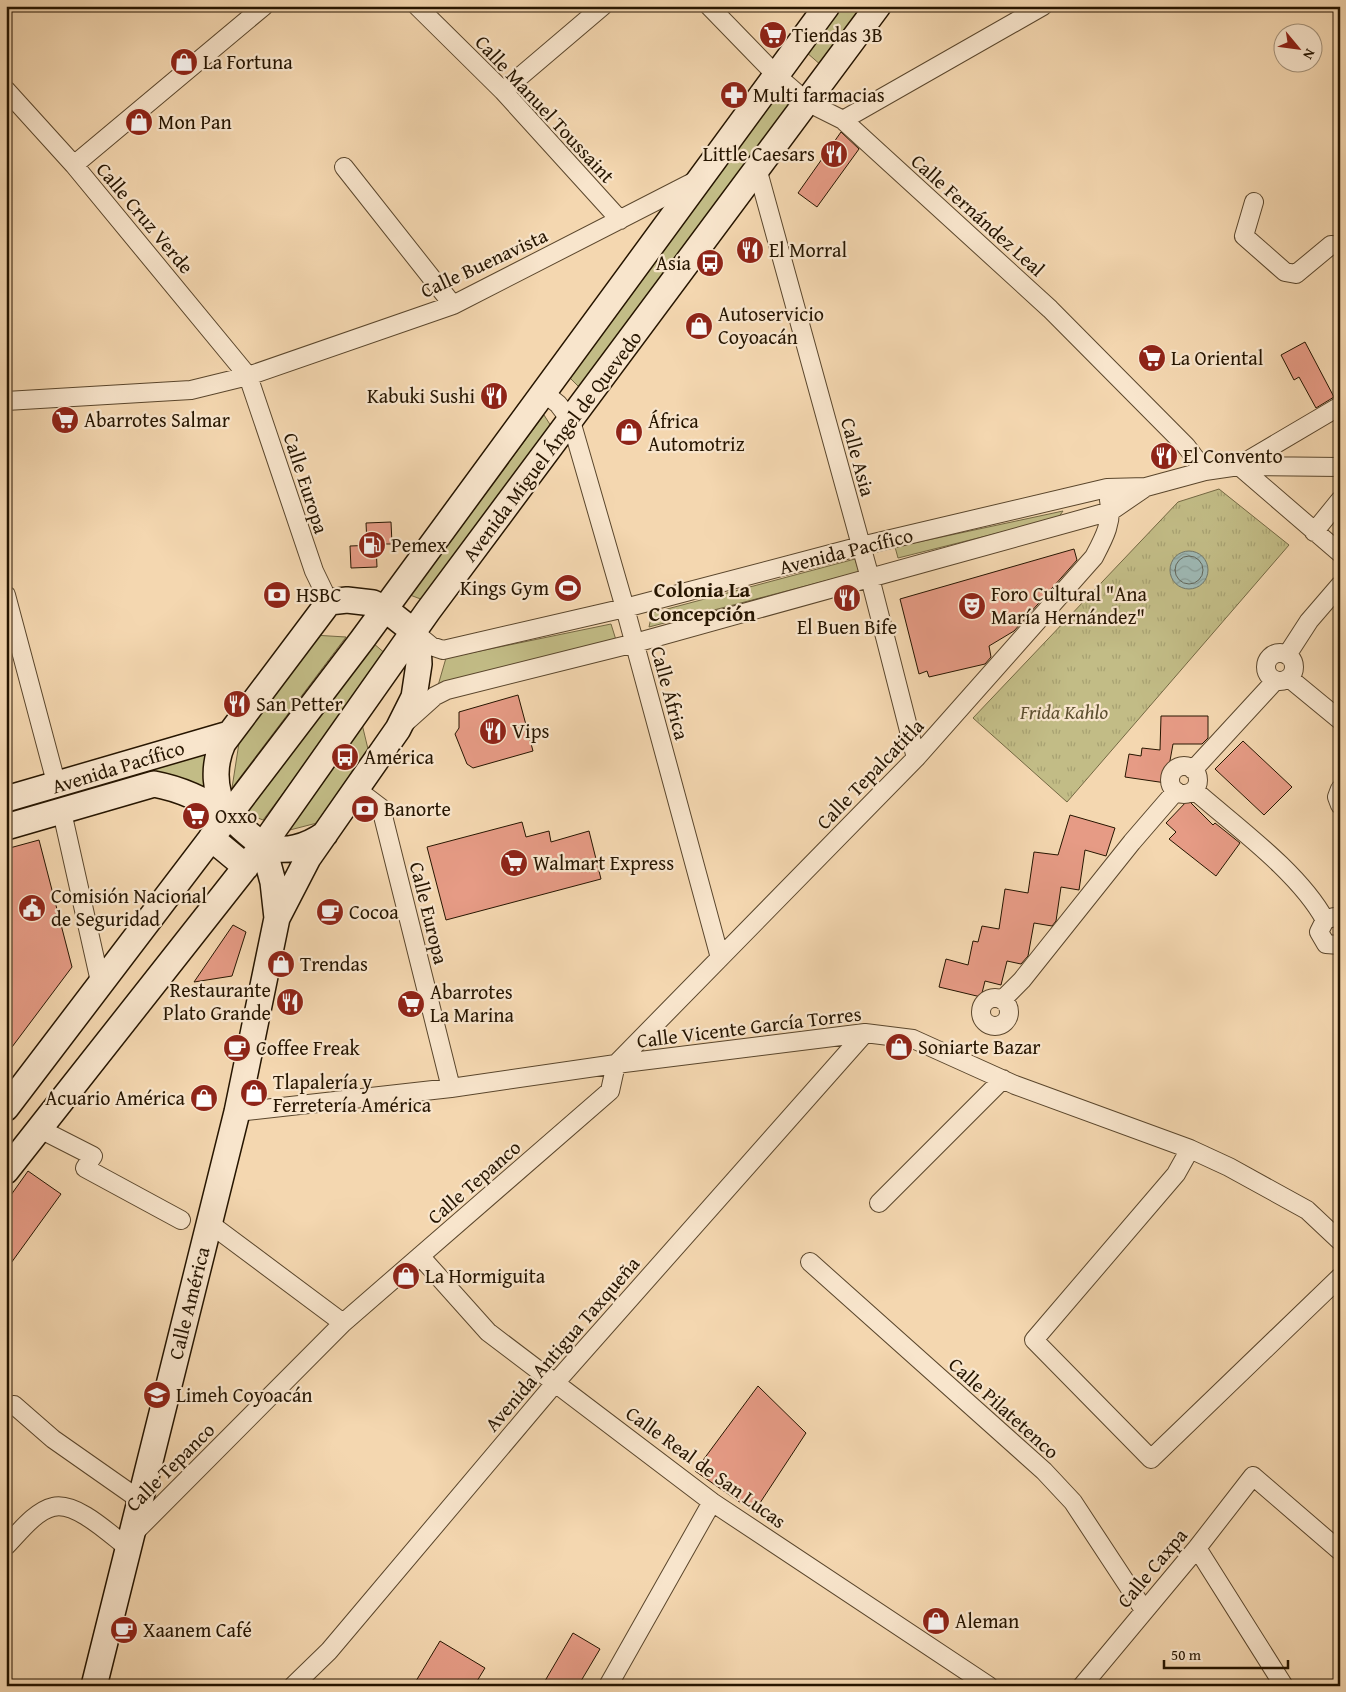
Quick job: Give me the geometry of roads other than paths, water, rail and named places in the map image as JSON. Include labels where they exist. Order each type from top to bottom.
[{"type":"main road","name":"Avenida Miguel Ángel de Quevedo","points":[[6,1108],[385,609],[827,6]]},
{"type":"main road","name":"Avenida Miguel Ángel de Quevedo","points":[[6,1171],[38,1128],[246,867],[413,631],[878,6]]},
{"type":"main road","points":[[227,816],[221,802],[216,772],[220,750],[229,734],[329,602],[361,601],[385,609]]},
{"type":"main road","name":"Avenida Pacífico","points":[[385,609],[413,631]]},
{"type":"main road","name":"Calle América","points":[[94,1686],[237,1112],[277,918],[308,858],[398,729],[411,704],[417,682],[418,645],[413,631]]},
{"type":"main road","name":"Avenida Pacífico","points":[[6,799],[57,786],[229,734]]},
{"type":"main road","name":"Avenida Pacífico","points":[[6,826],[62,812],[154,784],[175,788],[197,798],[227,816],[263,844]]},
{"type":"main road","name":"Calle América","points":[[277,918],[273,882],[263,844],[282,849],[294,848],[313,842],[325,834]]},
{"type":"main road","points":[[211,838],[246,867]]},
{"type":"street","points":[[74,165],[264,6]]},
{"type":"street","name":"Calle Manuel Toussaint","points":[[418,6],[503,91],[620,220]]},
{"type":"street","points":[[503,91],[603,6]]},
{"type":"street","name":"Calle Fernández Leal","points":[[709,6],[777,76],[807,102],[843,120],[1050,309],[1186,446],[1205,471]]},
{"type":"street","points":[[843,120],[1042,6]]},
{"type":"street","name":"Calle Cruz Verde","points":[[6,90],[74,165],[248,376]]},
{"type":"street","points":[[344,167],[454,305]]},
{"type":"street","name":"Calle Asia","points":[[757,168],[870,578],[916,758]]},
{"type":"street","name":"Calle Buenavista","points":[[6,401],[191,390],[248,376],[454,305],[700,178]]},
{"type":"street","points":[[1254,202],[1244,236],[1285,272],[1296,274],[1331,245],[1340,246]]},
{"type":"street","name":"Calle Europa","points":[[248,376],[314,571],[329,602]]},
{"type":"street","name":"Calle África","points":[[543,392],[558,404],[571,421],[635,643],[720,958]]},
{"type":"street","points":[[1340,406],[1239,466],[1340,553]]},
{"type":"street","name":"Avenida Pacífico","points":[[413,631],[431,646],[443,650],[625,608],[861,546],[1107,488],[1146,487],[1205,471],[1239,466],[1340,467]]},
{"type":"street","name":"Avenida Pacífico","points":[[398,729],[435,696],[447,690],[635,643],[1111,511],[1146,487]]},
{"type":"street","name":"Calle Tepalcatitla","points":[[616,1064],[916,758],[1094,557],[1107,532],[1111,511],[1107,488]]},
{"type":"street","points":[[1314,532],[1340,500]]},
{"type":"street","points":[[1287,655],[1309,621],[1340,585]]},
{"type":"street","points":[[6,595],[57,786]]},
{"type":"street","points":[[1287,655],[1274,654],[1267,661],[1265,670],[1340,720]]},
{"type":"street","points":[[1194,770],[1294,666],[1287,655]]},
{"type":"street","points":[[1002,1000],[1022,980],[1132,842],[1185,790],[1198,777],[1194,770],[1181,766],[1174,771],[1171,780],[1185,790],[1300,883],[1332,919],[1319,932],[1322,941],[1330,946],[1340,944]]},
{"type":"street","points":[[1340,788],[1338,797],[1340,805]]},
{"type":"street","name":"Calle Europa","points":[[356,790],[381,808],[451,1088]]},
{"type":"street","points":[[62,812],[100,986]]},
{"type":"street","name":"Calle Vicente García Torres","points":[[237,1112],[451,1088],[616,1064],[865,1033],[913,1039],[1003,1079],[1190,1149],[1229,1167],[1307,1210],[1340,1242]]},
{"type":"street","name":"Avenida Antigua Taxqueña","points":[[293,1686],[329,1651],[556,1382],[865,1033]]},
{"type":"street","name":"Calle Tepanco","points":[[130,1542],[343,1323],[610,1091],[616,1064]]},
{"type":"street","points":[[879,1203],[1003,1079]]},
{"type":"street","points":[[38,1128],[92,1156],[85,1168],[181,1220]]},
{"type":"street","points":[[1190,1149],[1176,1174],[1034,1340],[1151,1459],[1340,1277]]},
{"type":"street","points":[[209,1223],[343,1323]]},
{"type":"street","name":"Calle Real de San Lucas","points":[[420,1256],[488,1332],[712,1502],[989,1686]]},
{"type":"street","name":"Calle Pilatetenco","points":[[810,1262],[1044,1472],[1073,1502],[1144,1610]]},
{"type":"street","points":[[14,1405],[53,1439],[140,1500]]},
{"type":"street","name":"Calle Caxpa","points":[[1082,1686],[1197,1548],[1252,1476],[1340,1551]]},
{"type":"street","points":[[608,1686],[712,1502]]},
{"type":"street","points":[[6,1546],[38,1516],[52,1507],[65,1506],[88,1517],[130,1542]]},
{"type":"street","points":[[1197,1548],[1284,1686]]},
{"type":"water","points":[[1189,551],[1202,557],[1208,570],[1202,583],[1189,589],[1176,583],[1170,570],[1176,557]]},
{"type":"place","name":"Tiendas 3B","points":[[773,35]]},
{"type":"place","name":"La Fortuna","points":[[184,62]]},
{"type":"place","name":"Multi farmacias","points":[[734,95]]},
{"type":"place","name":"Mon Pan","points":[[139,122]]},
{"type":"place","name":"Little Caesars","points":[[834,154]]},
{"type":"place","name":"El Morral","points":[[750,250]]},
{"type":"place","name":"Asia","points":[[710,263]]},
{"type":"place","name":"Autoservicio Coyoacán","points":[[699,326]]},
{"type":"place","name":"La Oriental","points":[[1152,358]]},
{"type":"place","name":"Kabuki Sushi","points":[[494,396]]},
{"type":"place","name":"Abarrotes Salmar","points":[[65,420]]},
{"type":"place","name":"África Automotriz","points":[[629,432]]},
{"type":"place","name":"El Convento","points":[[1164,456]]},
{"type":"place","name":"Pemex","points":[[372,545]]},
{"type":"place","name":"Kings Gym","points":[[568,588]]},
{"type":"place","name":"HSBC","points":[[277,595]]},
{"type":"place","name":"El Buen Bife","points":[[847,598]]},
{"type":"place","name":"Foro Cultural \"Ana María Hernández\"","points":[[972,606]]},
{"type":"place","name":"San Petter","points":[[237,704]]},
{"type":"place","name":"Vips","points":[[493,731]]},
{"type":"place","name":"América","points":[[345,757]]},
{"type":"place","name":"Banorte","points":[[365,809]]},
{"type":"place","name":"Oxxo","points":[[196,816]]},
{"type":"place","name":"Walmart Express","points":[[514,863]]},
{"type":"place","name":"Comisión Nacional de Seguridad","points":[[32,908]]},
{"type":"place","name":"Cocoa","points":[[330,912]]},
{"type":"place","name":"Trendas","points":[[281,964]]},
{"type":"place","name":"Restaurante Plato Grande","points":[[290,1002]]},
{"type":"place","name":"Abarrotes La Marina","points":[[411,1004]]},
{"type":"place","name":"Soniarte Bazar","points":[[899,1047]]},
{"type":"place","name":"Coffee Freak","points":[[237,1048]]},
{"type":"place","name":"Tlapalería y Ferretería América","points":[[254,1093]]},
{"type":"place","name":"Acuario América","points":[[204,1098]]},
{"type":"place","name":"La Hormiguita","points":[[406,1276]]},
{"type":"place","name":"Limeh Coyoacán","points":[[157,1395]]},
{"type":"place","name":"Aleman","points":[[936,1621]]},
{"type":"place","name":"Xaanem Café","points":[[124,1630]]},
{"type":"district","name":"Colonia La Concepción","points":[[702,602]]},
{"type":"park label","name":"Frida Kahlo","points":[[1064,712]]}]
